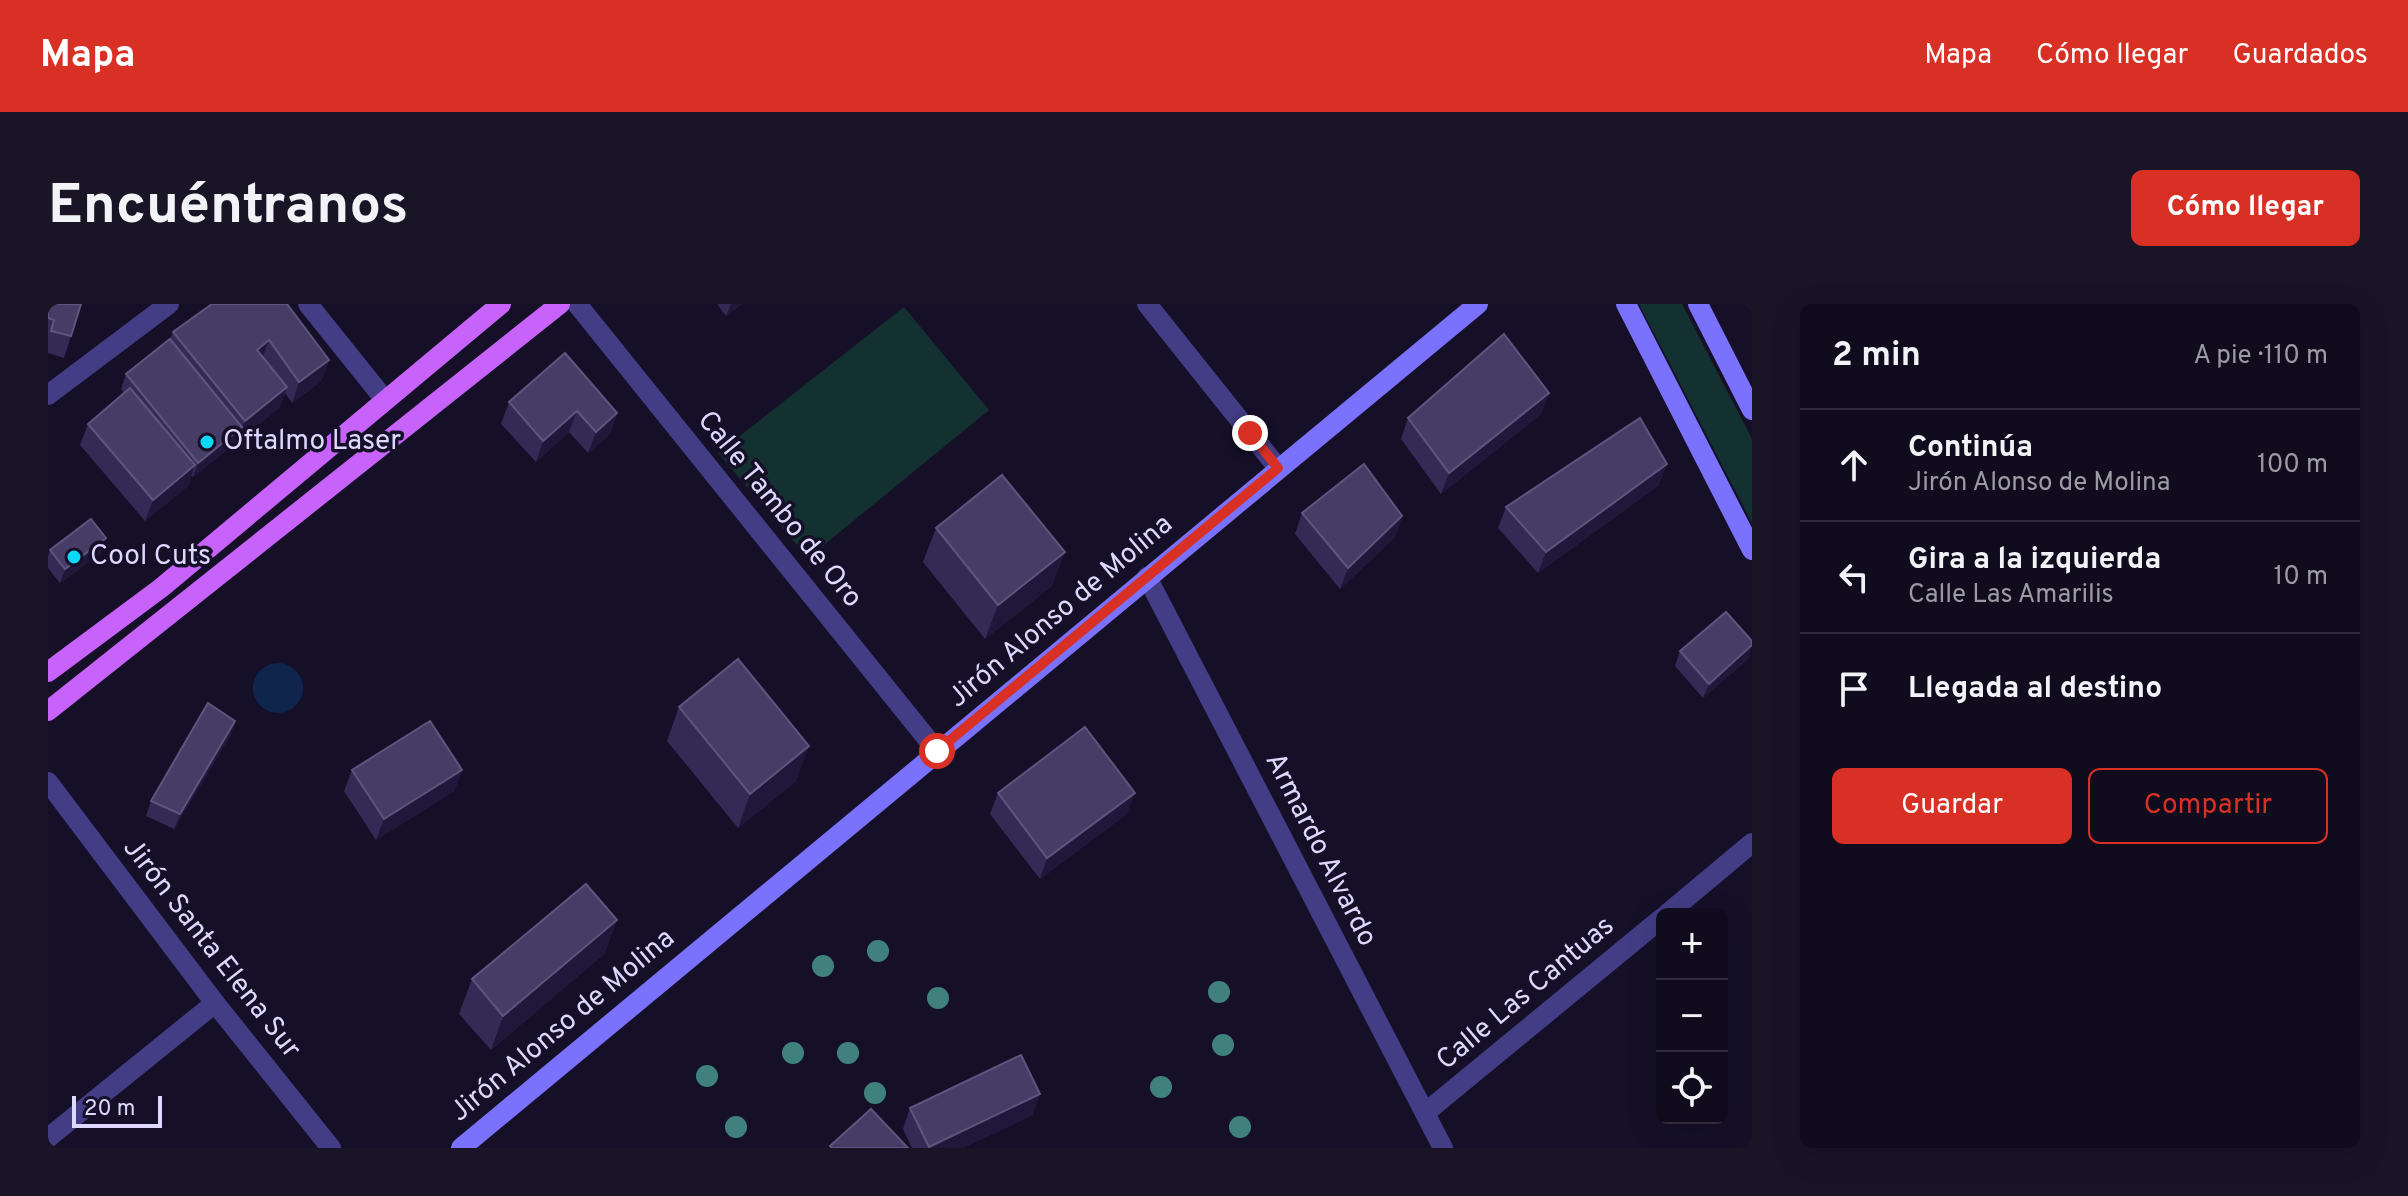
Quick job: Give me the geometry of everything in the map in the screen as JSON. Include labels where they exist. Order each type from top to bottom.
[{"type":"main road","points":[[48,672],[161,588],[501,304]]},
{"type":"main road","points":[[48,711],[560,304]]},
{"type":"main road","name":"Jirón Alonso de Molina","points":[[461,1148],[1478,304]]},
{"type":"main road","points":[[1626,304],[1752,550]]},
{"type":"main road","points":[[1698,304],[1752,410]]},
{"type":"street","points":[[48,395],[169,304]]},
{"type":"street","points":[[308,304],[385,400]]},
{"type":"street","name":"Calle Tambo de Oro","points":[[577,304],[937,751]]},
{"type":"street","points":[[1147,304],[1278,468]]},
{"type":"street","name":"Armardo Alvardo","points":[[1147,577],[1443,1148]]},
{"type":"street","name":"Jirón Santa Elena Sur","points":[[48,782],[215,1003],[331,1148]]},
{"type":"street","name":"Calle Las Cantuas","points":[[1674,908],[1752,843]]},
{"type":"street","name":"Calle Las Cantuas","points":[[1425,1113],[1656,923]]},
{"type":"street","points":[[48,1138],[215,1003]]},
{"type":"green space","points":[[1639,304],[1682,304],[1752,439],[1752,523]]},
{"type":"green space","points":[[904,307],[989,410],[808,558],[718,453]]},
{"type":"water","points":[[278,663],[295,671],[303,688],[295,705],[278,713],[261,705],[253,688],[261,671]]},
{"type":"building","points":[[48,304],[81,304],[71,336],[51,331],[54,320],[48,318]]},
{"type":"building","points":[[212,304],[287,304],[329,360],[299,382],[269,340],[257,350],[287,387],[245,421],[173,332]]},
{"type":"building","points":[[1504,334],[1549,393],[1449,473],[1408,418]]},
{"type":"building","points":[[170,339],[242,427],[198,463],[126,374]]},
{"type":"building","points":[[565,353],[617,413],[596,432],[577,411],[543,441],[509,402]]},
{"type":"building","points":[[130,388],[195,465],[153,500],[88,424]]},
{"type":"building","points":[[1640,418],[1667,464],[1546,552],[1506,507]]},
{"type":"building","points":[[1364,464],[1402,516],[1348,568],[1302,513]]},
{"type":"building","points":[[1002,475],[1065,552],[998,605],[936,528]]},
{"type":"building","points":[[91,519],[106,538],[65,569],[50,550]]},
{"type":"building","points":[[1726,612],[1752,641],[1752,645],[1709,684],[1680,651]]},
{"type":"building","points":[[738,659],[809,746],[750,794],[679,707]]},
{"type":"building","points":[[208,703],[235,721],[180,814],[151,801]]},
{"type":"building","points":[[430,721],[462,770],[384,819],[352,770]]},
{"type":"building","points":[[1085,727],[1135,793],[1047,858],[998,793]]},
{"type":"building","points":[[586,884],[617,920],[503,1016],[472,979]]},
{"type":"building","points":[[1021,1055],[1040,1094],[929,1147],[910,1108]]},
{"type":"building","points":[[871,1109],[908,1148],[830,1146]]},
{"type":"place","name":"Oftalmo Laser","points":[[207,442]]},
{"type":"place","name":"Cool Cuts","points":[[74,557]]},
{"type":"route","points":[[937,751],[1278,468],[1250,433]]}]
